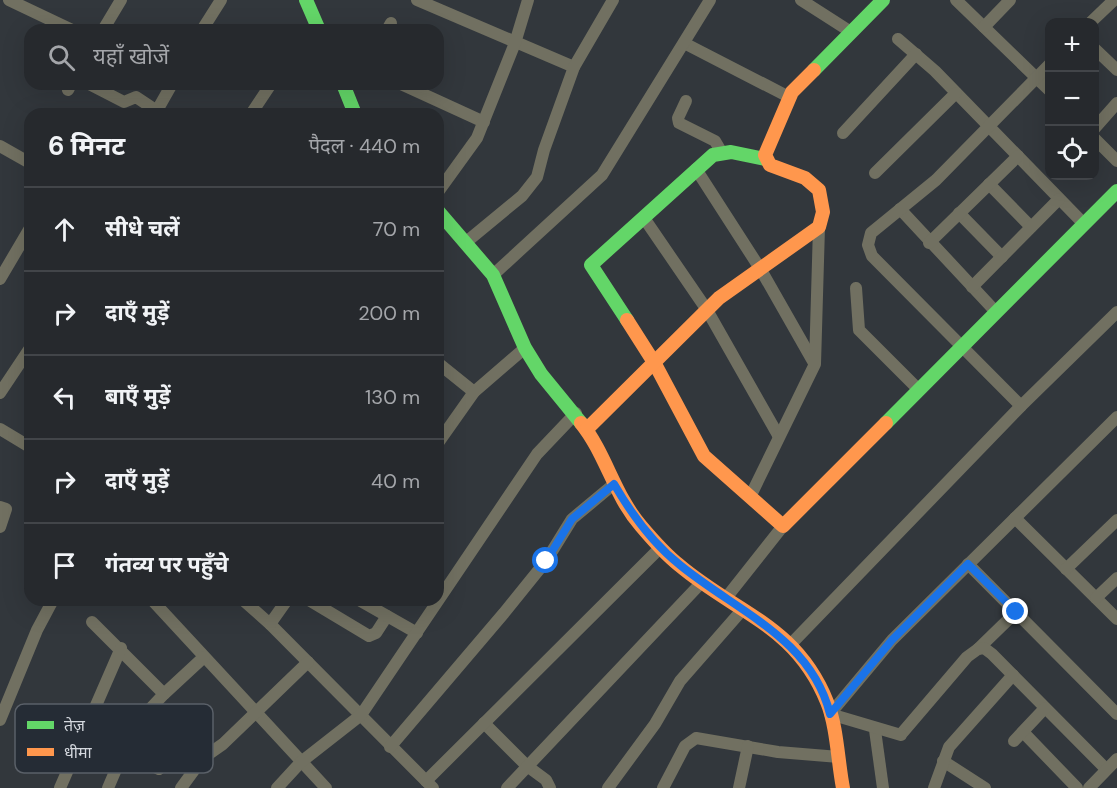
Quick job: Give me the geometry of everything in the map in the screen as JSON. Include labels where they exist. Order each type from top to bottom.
[{"type":"street","points":[[9,0],[59,24]]},
{"type":"street","points":[[107,24],[121,0]]},
{"type":"street","points":[[206,24],[221,0]]},
{"type":"street","points":[[306,0],[312,24]]},
{"type":"street","points":[[417,0],[574,67]]},
{"type":"street","points":[[444,184],[477,138],[515,43],[528,0]]},
{"type":"street","points":[[493,275],[602,175],[710,0]]},
{"type":"street","points":[[801,0],[851,32]]},
{"type":"street","points":[[765,159],[789,97],[883,0]]},
{"type":"street","points":[[956,0],[1045,86]]},
{"type":"street","points":[[984,27],[1010,0]]},
{"type":"street","points":[[1095,18],[1114,0]]},
{"type":"street","points":[[465,243],[522,196],[537,177],[544,150],[574,67],[608,1]]},
{"type":"street","points":[[898,39],[956,93],[1084,224]]},
{"type":"street","points":[[684,43],[789,97]]},
{"type":"street","points":[[1099,52],[1117,70]]},
{"type":"street","points":[[843,133],[915,54]]},
{"type":"street","points":[[1021,406],[872,256],[868,245],[871,233],[936,180],[1045,69]]},
{"type":"street","points":[[101,90],[126,103],[136,97],[150,108]]},
{"type":"street","points":[[159,108],[169,90]]},
{"type":"street","points":[[255,108],[268,90]]},
{"type":"street","points":[[345,90],[353,108]]},
{"type":"street","points":[[425,90],[484,122]]},
{"type":"street","points":[[875,173],[956,93]]},
{"type":"street","points":[[686,101],[678,118],[679,123],[715,141],[722,153]]},
{"type":"street","points":[[1098,126],[1117,103]]},
{"type":"street","points":[[1099,142],[1117,160]]},
{"type":"street","points":[[0,146],[24,160]]},
{"type":"street","points":[[750,497],[778,435],[815,364],[822,193],[817,184],[807,178],[770,165],[765,159],[722,153],[713,155],[696,169],[591,265],[655,364],[704,456],[750,497],[783,526]]},
{"type":"street","points":[[929,243],[1018,156]]},
{"type":"street","points":[[696,169],[761,270],[815,364]]},
{"type":"street","points":[[989,184],[1031,227]]},
{"type":"street","points":[[726,598],[783,526],[1117,191]]},
{"type":"street","points":[[972,287],[1059,199]]},
{"type":"street","points":[[900,209],[929,243],[996,312]]},
{"type":"street","points":[[959,213],[1002,257]]},
{"type":"street","points":[[444,218],[493,275],[525,348],[541,374],[576,414],[594,439],[628,509],[660,548],[702,582],[790,644],[806,662],[830,714],[843,788]]},
{"type":"street","points":[[644,218],[707,310],[778,435]]},
{"type":"street","points":[[586,429],[655,364],[719,298],[819,227]]},
{"type":"street","points":[[0,279],[24,249]]},
{"type":"street","points":[[856,288],[859,330],[919,390]]},
{"type":"street","points":[[790,644],[1021,406],[1117,312]]},
{"type":"street","points":[[444,434],[474,392],[525,348]]},
{"type":"street","points":[[0,393],[24,357]]},
{"type":"street","points":[[444,368],[474,392]]},
{"type":"street","points":[[444,593],[537,454],[576,414]]},
{"type":"street","points":[[830,714],[892,640],[1117,417]]},
{"type":"street","points":[[0,430],[24,444]]},
{"type":"street","points":[[390,747],[546,561],[572,519],[614,484]]},
{"type":"street","points":[[0,507],[6,509],[0,527]]},
{"type":"street","points":[[1015,518],[1117,619]]},
{"type":"street","points":[[1066,569],[1117,520]]},
{"type":"street","points":[[250,606],[430,784],[484,723],[660,548]]},
{"type":"street","points":[[968,564],[1117,714]]},
{"type":"street","points":[[1096,598],[1117,578]]},
{"type":"street","points":[[507,788],[702,582]]},
{"type":"street","points":[[0,720],[37,630],[50,606]]},
{"type":"street","points":[[157,606],[254,713],[326,788]]},
{"type":"street","points":[[270,624],[282,606]]},
{"type":"street","points":[[319,606],[369,636],[376,633],[387,616]]},
{"type":"street","points":[[370,606],[417,633]]},
{"type":"street","points":[[277,788],[301,762],[362,715],[435,606]]},
{"type":"street","points":[[609,787],[655,724],[680,681],[743,609]]},
{"type":"street","points":[[830,714],[902,733],[967,657],[1016,612]]},
{"type":"street","points":[[92,622],[121,648],[164,693]]},
{"type":"street","points":[[97,704],[121,648]]},
{"type":"street","points":[[978,649],[984,648],[992,654],[1106,770]]},
{"type":"street","points":[[154,704],[204,657]]},
{"type":"street","points":[[213,751],[224,744],[308,662]]},
{"type":"street","points":[[934,788],[953,741],[1013,675]]},
{"type":"street","points":[[1045,708],[1018,737],[1077,788]]},
{"type":"street","points":[[484,723],[527,766],[546,780],[550,788]]},
{"type":"street","points":[[875,730],[882,788]]},
{"type":"street","points":[[663,788],[685,746],[692,740],[705,739],[838,757]]},
{"type":"street","points":[[739,788],[748,746]]},
{"type":"street","points":[[1089,788],[1117,759]]},
{"type":"street","points":[[943,761],[980,786]]},
{"type":"street","points":[[60,788],[67,773]]},
{"type":"street","points":[[108,788],[114,773]]},
{"type":"street","points":[[181,788],[192,773]]},
{"type":"traffic: fast","points":[[306,0],[316,24]]},
{"type":"traffic: fast","points":[[814,70],[883,0]]},
{"type":"traffic: fast","points":[[345,90],[353,108]]},
{"type":"traffic: fast","points":[[627,320],[591,265],[713,155],[731,152],[765,159]]},
{"type":"traffic: fast","points":[[886,423],[1117,191]]},
{"type":"traffic: fast","points":[[444,218],[493,275],[525,348],[541,374],[581,423]]},
{"type":"traffic: slow","points":[[587,429],[719,298],[819,227],[823,212],[819,190],[805,178],[770,165],[765,155],[792,92],[814,70]]},
{"type":"traffic: slow","points":[[627,320],[655,364],[704,456],[783,526],[886,423]]},
{"type":"traffic: slow","points":[[581,423],[590,435],[632,514],[654,541],[674,561],[763,623],[799,655],[814,676],[827,702],[835,733],[843,788]]},
{"type":"route","points":[[546,561],[572,519],[614,484],[628,509],[660,548],[702,582],[755,617],[790,644],[806,662],[828,704],[830,714],[892,640],[968,564],[1016,612]]}]
